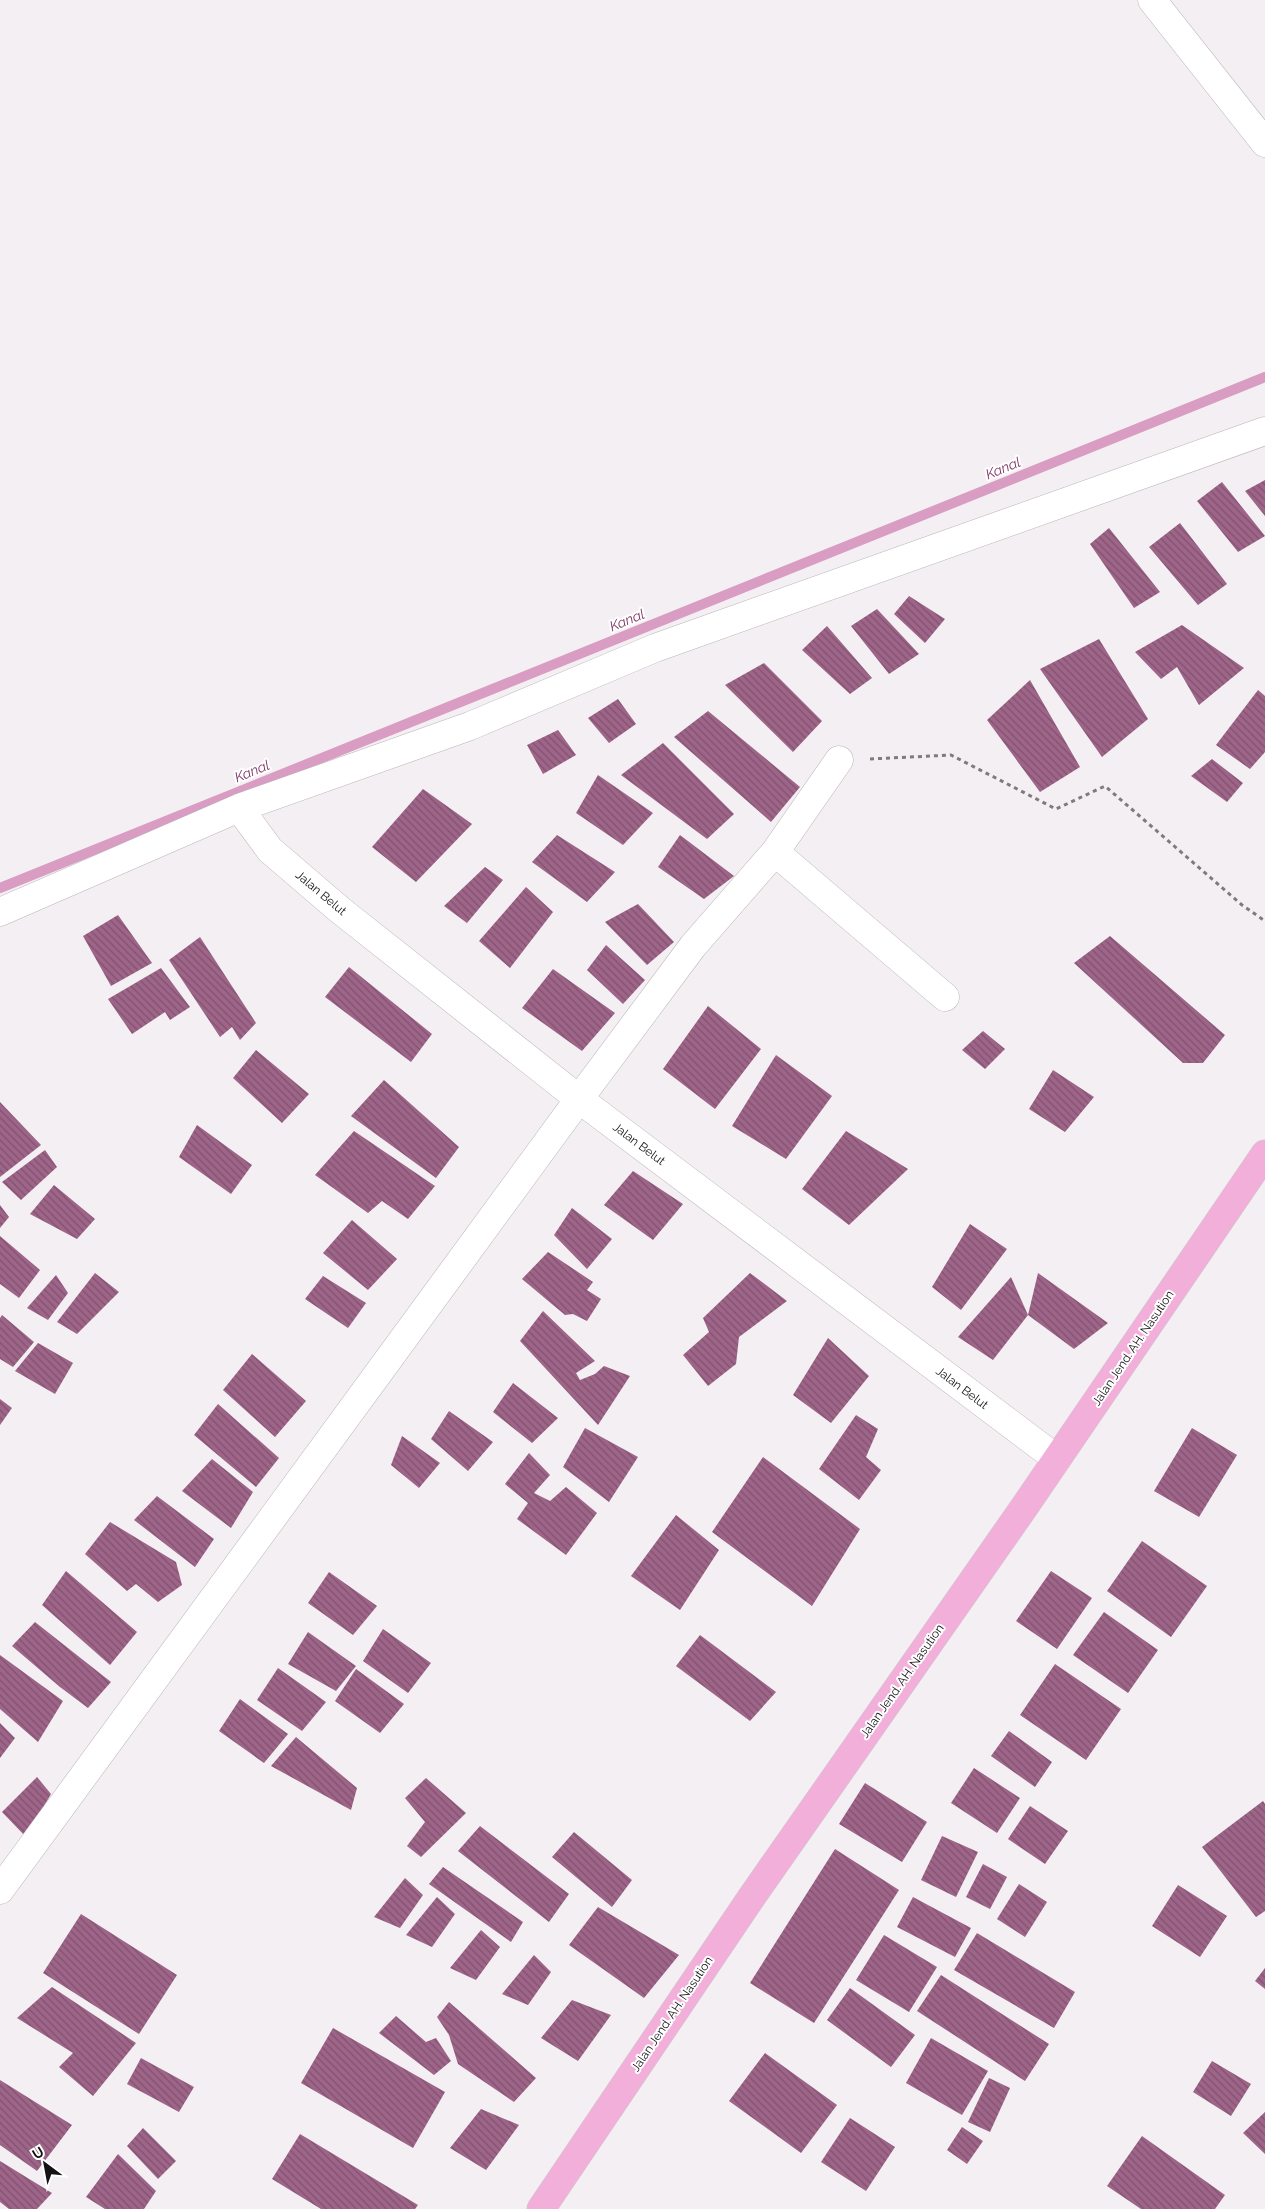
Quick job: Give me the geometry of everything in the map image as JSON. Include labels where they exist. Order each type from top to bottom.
[{"type":"highway","name":"Jalan Jend. AH. Nasution","points":[[540,2209],[751,1898],[1057,1459],[1265,1154]]},
{"type":"street","points":[[1152,0],[1265,143]]},
{"type":"street","points":[[0,912],[239,808],[470,726],[655,648],[1265,431]]},
{"type":"street","points":[[0,1890],[579,1099],[693,946],[775,852],[839,760]]},
{"type":"street","name":"Jalan Belut","points":[[239,808],[270,850],[340,910],[579,1099],[1057,1459]]},
{"type":"street","points":[[775,852],[945,997]]},
{"type":"path","points":[[839,760],[951,755],[1056,809],[1105,786],[1242,905],[1265,921]]},
{"type":"building","points":[[1265,480],[1265,516],[1245,491]]},
{"type":"building","points":[[1222,482],[1265,536],[1238,552],[1197,501]]},
{"type":"building","points":[[1180,523],[1227,584],[1198,605],[1149,547]]},
{"type":"building","points":[[1109,528],[1160,592],[1134,608],[1090,544]]},
{"type":"building","points":[[909,596],[945,619],[925,643],[894,614]]},
{"type":"building","points":[[877,609],[919,654],[889,674],[851,626]]},
{"type":"building","points":[[1182,625],[1244,668],[1199,705],[1177,667],[1161,679],[1135,652]]},
{"type":"building","points":[[827,626],[872,678],[850,694],[802,650]]},
{"type":"building","points":[[1099,639],[1148,719],[1102,757],[1040,669]]},
{"type":"building","points":[[764,663],[822,721],[793,752],[725,685]]},
{"type":"building","points":[[1030,680],[1080,767],[1040,792],[987,720]]},
{"type":"building","points":[[1258,690],[1265,696],[1265,752],[1250,769],[1216,745]]},
{"type":"building","points":[[618,699],[636,724],[609,743],[588,718]]},
{"type":"building","points":[[708,711],[800,787],[771,822],[674,737]]},
{"type":"building","points":[[558,730],[576,755],[543,774],[527,745]]},
{"type":"building","points":[[663,743],[734,814],[707,839],[621,775]]},
{"type":"building","points":[[1212,759],[1243,783],[1227,802],[1191,776]]},
{"type":"building","points":[[598,775],[653,813],[623,845],[576,813]]},
{"type":"building","points":[[423,789],[472,824],[416,882],[372,847]]},
{"type":"building","points":[[557,835],[615,872],[587,902],[532,862]]},
{"type":"building","points":[[680,835],[734,876],[704,899],[658,867]]},
{"type":"building","points":[[485,867],[503,880],[467,923],[444,906]]},
{"type":"building","points":[[526,887],[553,912],[510,968],[479,941]]},
{"type":"building","points":[[638,904],[674,942],[647,965],[605,922]]},
{"type":"building","points":[[118,915],[152,963],[111,986],[83,936]]},
{"type":"building","points":[[1110,936],[1225,1035],[1203,1063],[1183,1063],[1074,963]]},
{"type":"building","points":[[200,937],[256,1023],[240,1040],[232,1027],[220,1037],[169,960]]},
{"type":"building","points":[[606,945],[645,980],[623,1004],[587,970]]},
{"type":"building","points":[[349,967],[432,1034],[411,1062],[325,997]]},
{"type":"building","points":[[161,968],[190,1007],[170,1020],[165,1012],[132,1034],[108,999]]},
{"type":"building","points":[[553,969],[615,1013],[582,1051],[522,1008]]},
{"type":"building","points":[[708,1006],[761,1049],[715,1109],[663,1069]]},
{"type":"building","points":[[983,1031],[1005,1049],[985,1069],[962,1050]]},
{"type":"building","points":[[256,1050],[309,1094],[282,1123],[233,1078]]},
{"type":"building","points":[[776,1055],[832,1096],[786,1159],[732,1126]]},
{"type":"building","points":[[1053,1070],[1094,1097],[1065,1132],[1029,1109]]},
{"type":"building","points":[[384,1080],[459,1147],[436,1178],[351,1116]]},
{"type":"building","points":[[0,1102],[41,1145],[0,1177]]},
{"type":"building","points":[[197,1125],[252,1165],[231,1194],[179,1157]]},
{"type":"building","points":[[354,1131],[435,1186],[408,1219],[382,1201],[368,1213],[315,1175]]},
{"type":"building","points":[[846,1131],[908,1169],[849,1225],[802,1189]]},
{"type":"building","points":[[45,1150],[57,1167],[21,1200],[2,1182]]},
{"type":"building","points":[[633,1171],[683,1204],[653,1240],[604,1205]]},
{"type":"building","points":[[54,1185],[95,1219],[77,1239],[30,1214]]},
{"type":"building","points":[[0,1205],[9,1217],[0,1228]]},
{"type":"building","points":[[572,1208],[612,1239],[587,1269],[554,1235]]},
{"type":"building","points":[[352,1220],[397,1259],[368,1290],[323,1253]]},
{"type":"building","points":[[970,1224],[1007,1249],[961,1310],[932,1287]]},
{"type":"building","points":[[0,1236],[40,1270],[19,1298],[0,1284]]},
{"type":"building","points":[[548,1252],[593,1282],[587,1290],[601,1299],[587,1321],[573,1314],[565,1315],[522,1279]]},
{"type":"building","points":[[95,1273],[119,1292],[77,1334],[57,1322]]},
{"type":"building","points":[[750,1273],[787,1301],[739,1337],[736,1364],[708,1386],[683,1355],[709,1332],[703,1318]]},
{"type":"building","points":[[1038,1273],[1108,1323],[1074,1349],[1028,1315]]},
{"type":"building","points":[[56,1275],[68,1293],[48,1320],[27,1308]]},
{"type":"building","points":[[323,1276],[366,1303],[348,1328],[305,1299]]},
{"type":"building","points":[[1011,1277],[1028,1315],[993,1360],[958,1337]]},
{"type":"building","points":[[543,1311],[595,1361],[576,1373],[580,1380],[595,1374],[604,1366],[630,1376],[598,1425],[520,1341]]},
{"type":"building","points":[[2,1315],[34,1342],[13,1367],[0,1359],[0,1318]]},
{"type":"building","points":[[828,1338],[869,1376],[831,1423],[793,1395]]},
{"type":"building","points":[[38,1343],[73,1363],[55,1394],[15,1371]]},
{"type":"building","points":[[252,1354],[306,1401],[275,1437],[223,1390]]},
{"type":"building","points":[[513,1383],[558,1418],[532,1443],[493,1412]]},
{"type":"building","points":[[0,1399],[12,1408],[0,1425]]},
{"type":"building","points":[[218,1404],[279,1458],[256,1487],[194,1435]]},
{"type":"building","points":[[449,1411],[493,1442],[468,1471],[431,1439]]},
{"type":"building","points":[[856,1415],[878,1429],[866,1457],[881,1470],[859,1500],[819,1469]]},
{"type":"building","points":[[585,1428],[638,1457],[609,1502],[563,1467]]},
{"type":"building","points":[[1192,1428],[1237,1455],[1199,1517],[1154,1491]]},
{"type":"building","points":[[402,1436],[440,1463],[419,1488],[391,1465]]},
{"type":"building","points":[[529,1453],[550,1475],[534,1493],[550,1501],[566,1487],[597,1513],[566,1555],[517,1519],[528,1503],[505,1484]]},
{"type":"building","points":[[763,1457],[860,1529],[812,1606],[712,1532]]},
{"type":"building","points":[[212,1459],[253,1492],[231,1528],[182,1491]]},
{"type":"building","points":[[157,1496],[214,1539],[195,1567],[134,1520]]},
{"type":"building","points":[[676,1515],[719,1550],[680,1610],[631,1576]]},
{"type":"building","points":[[110,1522],[176,1562],[182,1585],[158,1602],[136,1584],[127,1591],[85,1554]]},
{"type":"building","points":[[1142,1541],[1207,1586],[1171,1637],[1107,1591]]},
{"type":"building","points":[[66,1571],[137,1632],[110,1665],[42,1605]]},
{"type":"building","points":[[1051,1571],[1092,1598],[1057,1649],[1016,1621]]},
{"type":"building","points":[[329,1572],[377,1606],[353,1635],[308,1603]]},
{"type":"building","points":[[1104,1612],[1158,1650],[1128,1693],[1073,1655]]},
{"type":"building","points":[[35,1622],[111,1682],[88,1708],[12,1646]]},
{"type":"building","points":[[383,1629],[431,1663],[408,1693],[363,1661]]},
{"type":"building","points":[[308,1632],[356,1666],[336,1691],[288,1664]]},
{"type":"building","points":[[700,1635],[776,1692],[750,1721],[676,1666]]},
{"type":"building","points":[[0,1655],[63,1701],[38,1742],[0,1709]]},
{"type":"building","points":[[1055,1664],[1121,1709],[1086,1760],[1020,1715]]},
{"type":"building","points":[[278,1668],[326,1702],[302,1731],[257,1700]]},
{"type":"building","points":[[356,1669],[404,1704],[380,1733],[335,1701]]},
{"type":"building","points":[[240,1699],[288,1734],[264,1763],[219,1731]]},
{"type":"building","points":[[0,1723],[15,1738],[0,1758]]},
{"type":"building","points":[[1009,1731],[1052,1762],[1035,1787],[991,1756]]},
{"type":"building","points":[[296,1737],[357,1788],[351,1810],[271,1766]]},
{"type":"building","points":[[974,1768],[1020,1798],[997,1833],[951,1803]]},
{"type":"building","points":[[37,1777],[51,1794],[26,1837],[2,1812]]},
{"type":"building","points":[[426,1778],[466,1813],[421,1857],[407,1846],[425,1822],[405,1798]]},
{"type":"building","points":[[865,1783],[927,1822],[902,1862],[839,1824]]},
{"type":"building","points":[[1263,1801],[1265,1804],[1265,1911],[1256,1917],[1202,1847]]},
{"type":"building","points":[[1030,1806],[1068,1831],[1045,1864],[1008,1839]]},
{"type":"building","points":[[480,1826],[569,1894],[549,1922],[458,1851]]},
{"type":"building","points":[[574,1832],[632,1880],[612,1907],[552,1857]]},
{"type":"building","points":[[942,1836],[978,1852],[956,1897],[921,1880]]},
{"type":"building","points":[[835,1849],[899,1890],[814,2023],[750,1983]]},
{"type":"building","points":[[983,1864],[1007,1877],[990,1909],[966,1897]]},
{"type":"building","points":[[443,1867],[523,1922],[511,1942],[429,1884]]},
{"type":"building","points":[[405,1878],[423,1895],[400,1928],[374,1917]]},
{"type":"building","points":[[1019,1884],[1047,1902],[1025,1937],[997,1919]]},
{"type":"building","points":[[1178,1885],[1227,1916],[1200,1957],[1152,1926]]},
{"type":"building","points":[[437,1897],[455,1914],[432,1947],[406,1935]]},
{"type":"building","points":[[913,1897],[971,1928],[955,1957],[897,1927]]},
{"type":"building","points":[[598,1907],[679,1955],[644,1998],[569,1945]]},
{"type":"building","points":[[81,1914],[177,1975],[139,2034],[43,1973]]},
{"type":"building","points":[[481,1930],[500,1947],[476,1980],[450,1968]]},
{"type":"building","points":[[977,1933],[1075,1992],[1054,2028],[954,1970]]},
{"type":"building","points":[[884,1935],[937,1967],[909,2012],[856,1980]]},
{"type":"building","points":[[534,1955],[551,1972],[528,2005],[502,1994]]},
{"type":"building","points":[[1265,1968],[1265,1989],[1255,1981]]},
{"type":"building","points":[[941,1975],[1049,2044],[1025,2081],[917,2011]]},
{"type":"building","points":[[52,1987],[136,2043],[93,2096],[59,2067],[73,2053],[17,2018]]},
{"type":"building","points":[[850,1988],[915,2035],[891,2067],[827,2020]]},
{"type":"building","points":[[572,2000],[611,2015],[578,2061],[541,2038]]},
{"type":"building","points":[[449,2002],[536,2078],[514,2102],[458,2064],[449,2035],[437,2017]]},
{"type":"building","points":[[396,2016],[426,2042],[436,2038],[451,2061],[434,2075],[379,2033]]},
{"type":"building","points":[[333,2028],[445,2092],[413,2148],[301,2083]]},
{"type":"building","points":[[931,2038],[988,2071],[962,2115],[906,2083]]},
{"type":"building","points":[[765,2053],[837,2105],[801,2153],[729,2101]]},
{"type":"building","points":[[141,2058],[194,2087],[179,2112],[127,2084]]},
{"type":"building","points":[[1212,2061],[1251,2084],[1231,2116],[1193,2092]]},
{"type":"building","points":[[989,2078],[1010,2088],[990,2132],[968,2122]]},
{"type":"building","points":[[0,2080],[72,2125],[37,2171],[0,2145]]},
{"type":"building","points":[[481,2109],[519,2125],[486,2170],[450,2148]]},
{"type":"building","points":[[1265,2112],[1265,2154],[1243,2133]]},
{"type":"building","points":[[850,2118],[895,2147],[866,2191],[821,2162]]},
{"type":"building","points":[[962,2127],[983,2141],[967,2164],[947,2150]]},
{"type":"building","points":[[143,2128],[176,2161],[158,2179],[127,2146]]},
{"type":"building","points":[[300,2134],[418,2205],[415,2209],[321,2209],[272,2179]]},
{"type":"building","points":[[1142,2136],[1225,2195],[1215,2209],[1141,2209],[1107,2186]]},
{"type":"building","points":[[118,2154],[156,2191],[144,2209],[105,2209],[86,2197]]},
{"type":"building","points":[[0,2161],[52,2193],[37,2209],[9,2209],[0,2202]]},
{"type":"waterway","name":"Kanal","points":[[0,888],[1265,377]]}]
